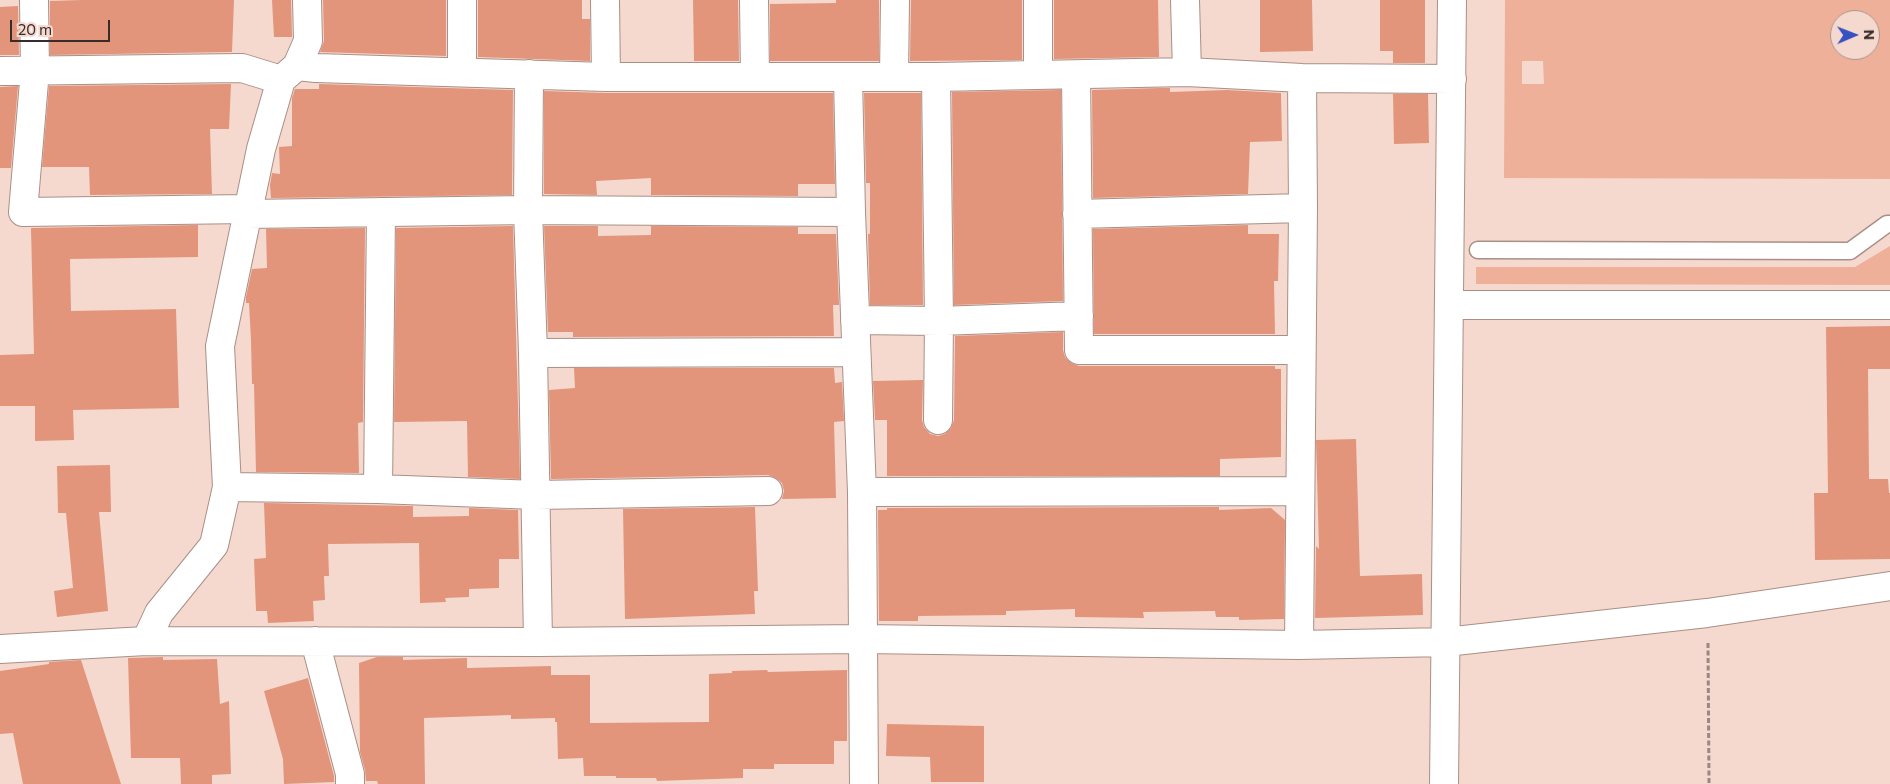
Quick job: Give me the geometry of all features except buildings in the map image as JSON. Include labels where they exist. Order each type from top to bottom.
[{"type":"street","points":[[34,0],[35,70],[23,212],[528,210],[851,212]]},
{"type":"street","points":[[146,641],[159,613],[214,545],[227,487],[220,346],[261,149],[289,73],[308,41],[307,0]]},
{"type":"street","points":[[462,0],[462,72]]},
{"type":"street","points":[[606,0],[606,77]]},
{"type":"street","points":[[754,0],[755,77]]},
{"type":"street","points":[[894,77],[895,0]]},
{"type":"street","points":[[1038,0],[1038,75]]},
{"type":"street","points":[[1185,0],[1187,72]]},
{"type":"street","points":[[1444,784],[1452,0]]},
{"type":"street","points":[[0,71],[242,68],[289,73],[316,68],[606,77],[848,78],[1187,72],[1302,78],[1452,79]]},
{"type":"street","points":[[529,74],[528,210],[533,353],[538,642]]},
{"type":"street","points":[[1076,74],[1079,350],[1301,350]]},
{"type":"street","points":[[936,77],[939,321],[938,420]]},
{"type":"street","points":[[848,78],[851,212],[862,492],[864,784]]},
{"type":"street","points":[[1299,645],[1303,208],[1302,78]]},
{"type":"street","points":[[1077,214],[1303,208]]},
{"type":"street","points":[[378,489],[381,212]]},
{"type":"street","points":[[1449,305],[1890,305]]},
{"type":"street","points":[[855,320],[939,321],[1079,316]]},
{"type":"street","points":[[533,353],[856,352]]},
{"type":"street","points":[[227,487],[378,489],[536,495],[768,492]]},
{"type":"street","points":[[862,492],[1300,491]]},
{"type":"street","points":[[0,649],[146,641],[538,642],[862,639],[1299,645],[1446,642],[1707,612],[1890,586]]},
{"type":"street","points":[[315,641],[350,774],[350,784]]},
{"type":"lane","points":[[1478,250],[1850,251],[1887,224],[1890,224]]},
{"type":"path","points":[[1707,612],[1709,784]]},
{"type":"shaded area","points":[[1505,0],[1890,0],[1890,179],[1504,178]],"holes":[[[1522,61],[1543,61],[1544,84],[1522,84]]]},
{"type":"shaded area","points":[[1890,246],[1890,285],[1476,284],[1476,267],[1855,267]]}]
